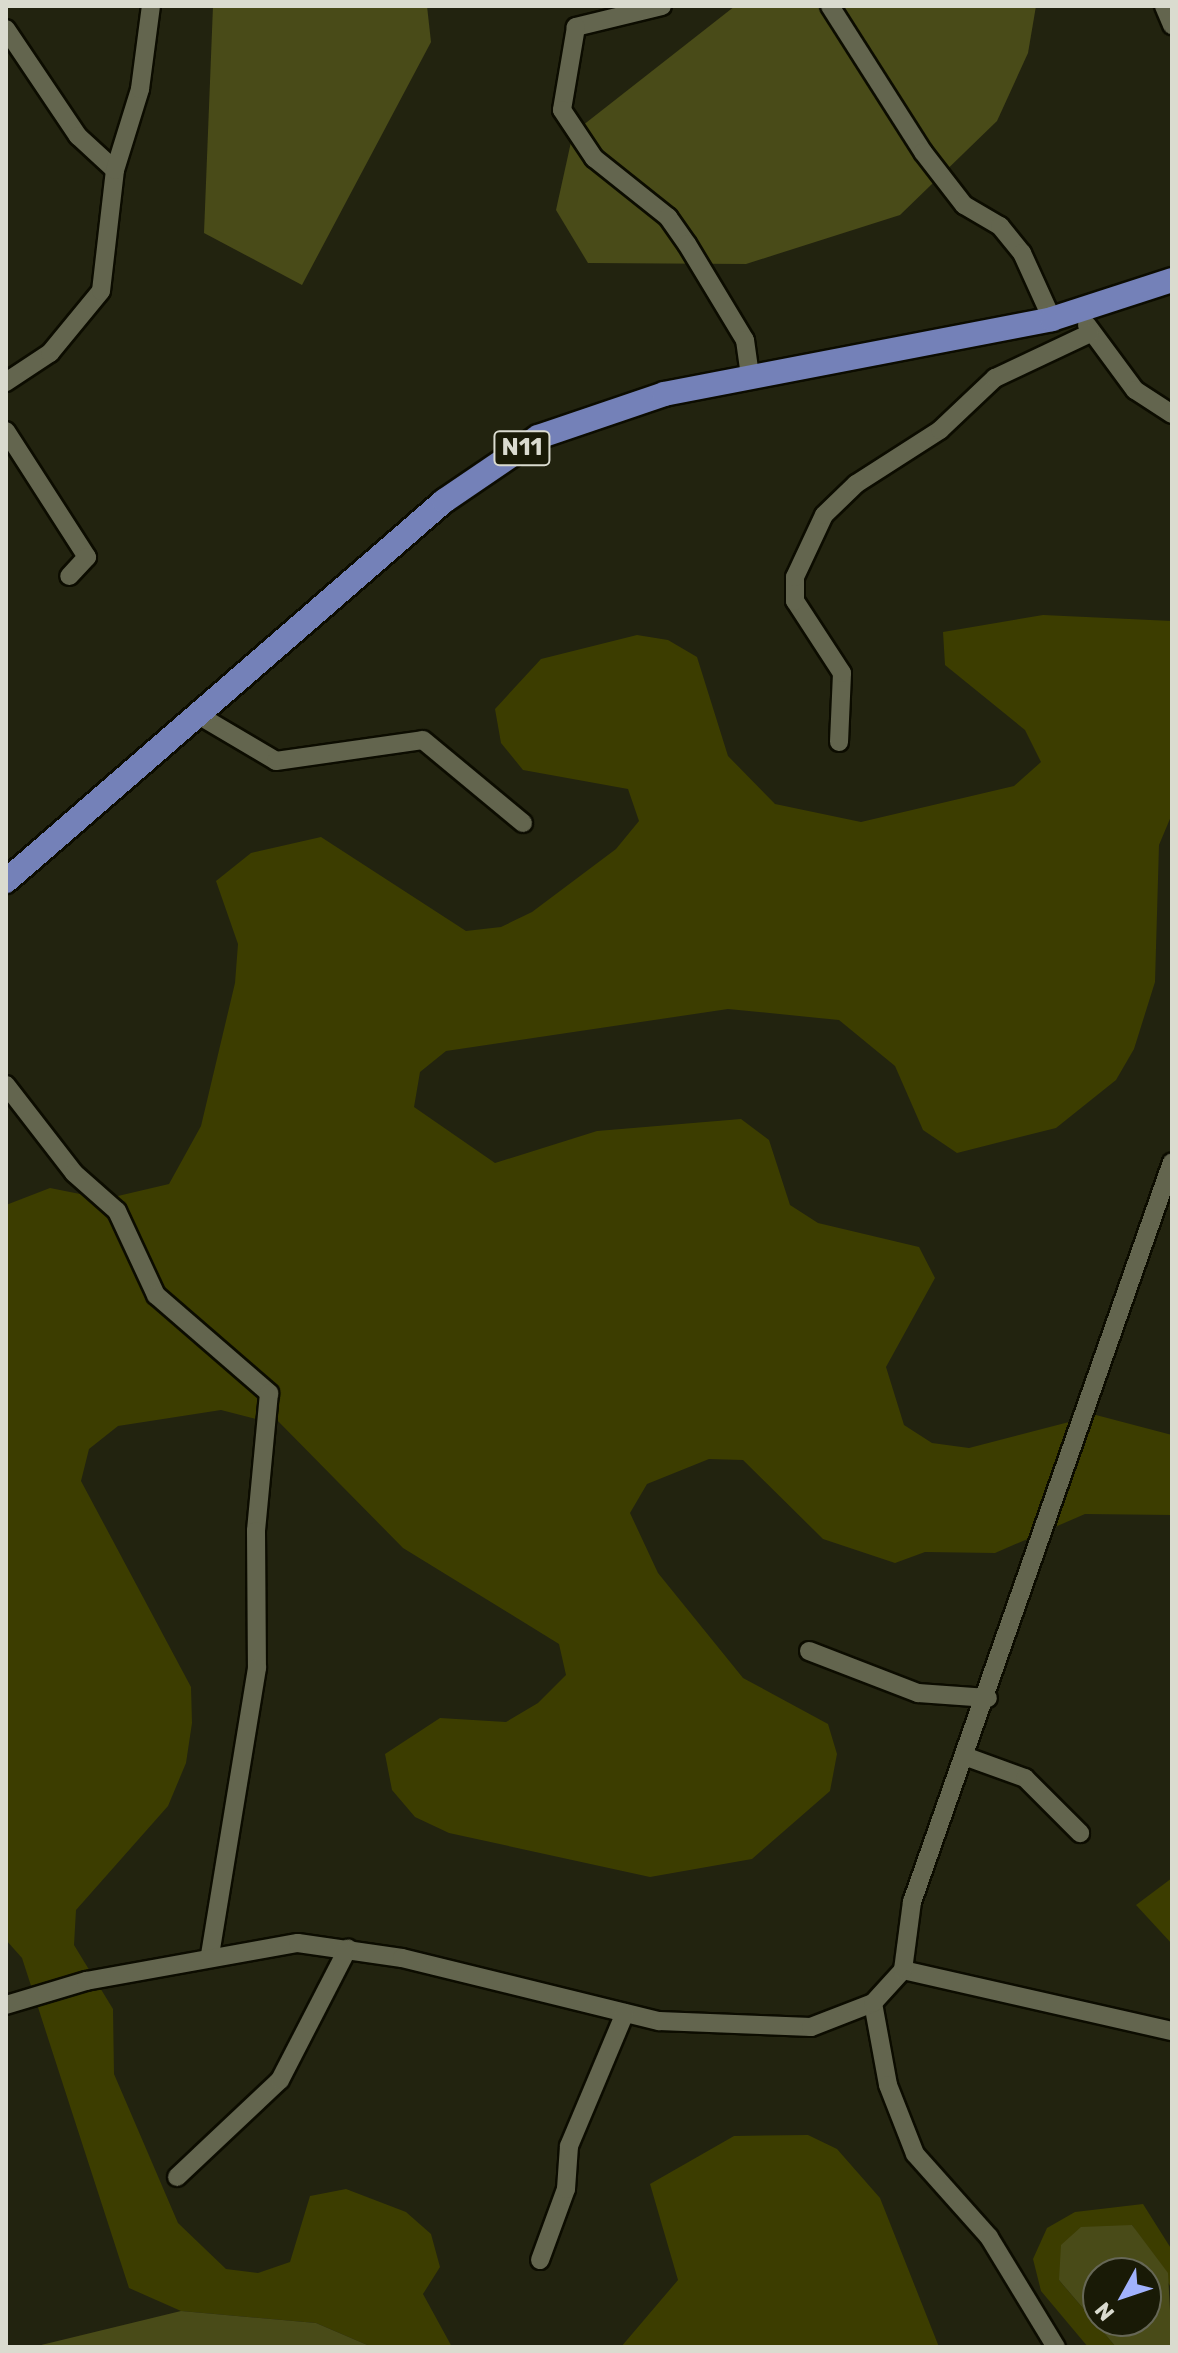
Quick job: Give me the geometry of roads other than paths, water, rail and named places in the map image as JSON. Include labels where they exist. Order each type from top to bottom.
[{"type":"highway","name":"N11","points":[[6,881],[200,716],[444,501],[538,437],[589,415],[750,377],[1052,319],[1085,322],[1172,280]]},
{"type":"street","points":[[6,382],[50,353],[101,291],[115,170],[140,89],[151,6]]},
{"type":"street","points":[[662,6],[612,12],[576,27],[562,110],[594,158],[668,217],[745,340],[750,377]]},
{"type":"street","points":[[830,6],[923,152],[964,205],[1000,226],[1022,253],[1052,319]]},
{"type":"street","points":[[1164,6],[1172,25]]},
{"type":"street","points":[[6,29],[78,136],[115,170]]},
{"type":"street","points":[[839,742],[842,673],[804,626],[795,601],[795,577],[824,515],[856,484],[940,430],[995,378],[1085,322],[1135,390],[1172,414]]},
{"type":"street","points":[[6,431],[87,557],[69,576]]},
{"type":"street","points":[[200,716],[276,761],[423,740],[523,823]]},
{"type":"street","points":[[6,1085],[74,1173],[117,1211],[156,1295],[269,1393],[256,1531],[257,1668],[210,1956]]},
{"type":"street","points":[[6,2005],[267,1944],[348,1948],[625,2013],[811,2027],[873,2003],[903,1970],[912,1902],[967,1757],[1167,1196],[1172,1162]]},
{"type":"street","points":[[809,1651],[918,1693],[988,1698]]},
{"type":"street","points":[[967,1757],[1025,1778],[1080,1833]]},
{"type":"street","points":[[177,2177],[280,2080],[348,1948]]},
{"type":"street","points":[[903,1970],[1172,2031]]},
{"type":"street","points":[[873,2003],[888,2085],[915,2154],[989,2237],[1056,2347]]},
{"type":"street","points":[[540,2260],[566,2189],[569,2146],[625,2013]]}]
